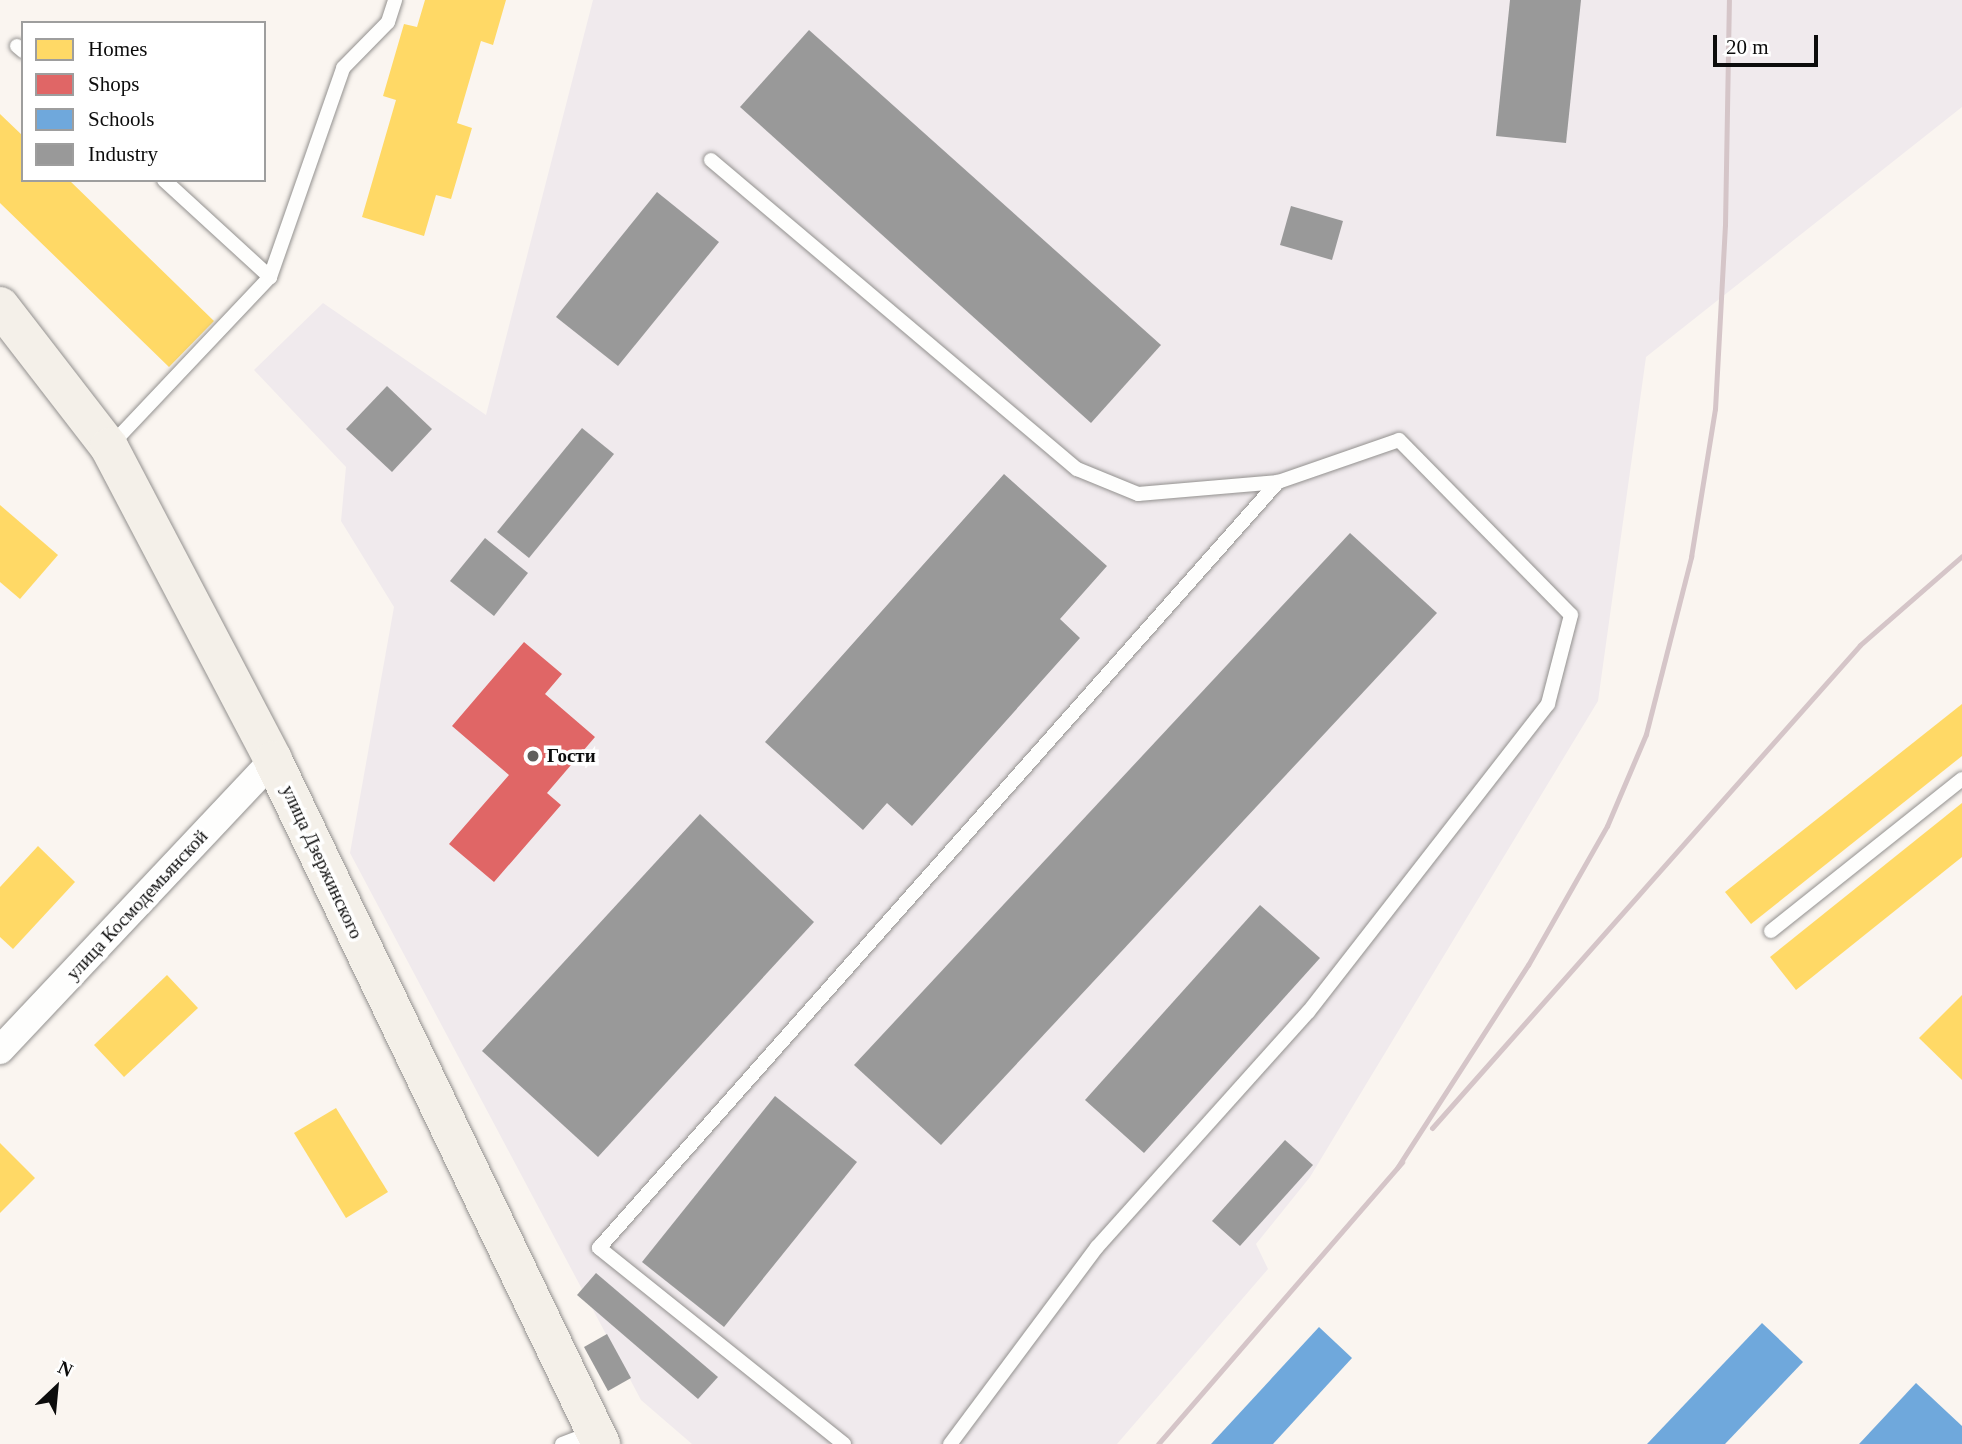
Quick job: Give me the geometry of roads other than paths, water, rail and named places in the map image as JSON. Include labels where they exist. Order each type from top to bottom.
[{"type":"street","name":"улица Дзержинского","points":[[4,317],[109,447],[274,760],[585,1440]]},
{"type":"street","name":"улица Космодемьянской","points":[[0,1050],[274,760]]},
{"type":"lane","points":[[109,447],[270,277],[343,68],[388,22],[395,0]]},
{"type":"lane","points":[[712,160],[1077,469],[1138,494],[1278,482],[1399,440],[1571,615],[1548,704],[1308,1013],[1097,1247],[950,1444]]},
{"type":"lane","points":[[166,182],[270,277]]},
{"type":"lane","points":[[844,1444],[599,1248],[1278,482]]},
{"type":"lane","points":[[1771,931],[1962,779]]},
{"type":"railway","points":[[1397,1168],[1528,965],[1607,826],[1646,734],[1691,557],[1715,409],[1725,225],[1729,0]]},
{"type":"railway","points":[[1432,1128],[1860,645],[1962,556]]},
{"type":"railway","points":[[1158,1444],[1402,1162]]},
{"type":"place","name":"Гости","points":[[533,756]]}]
